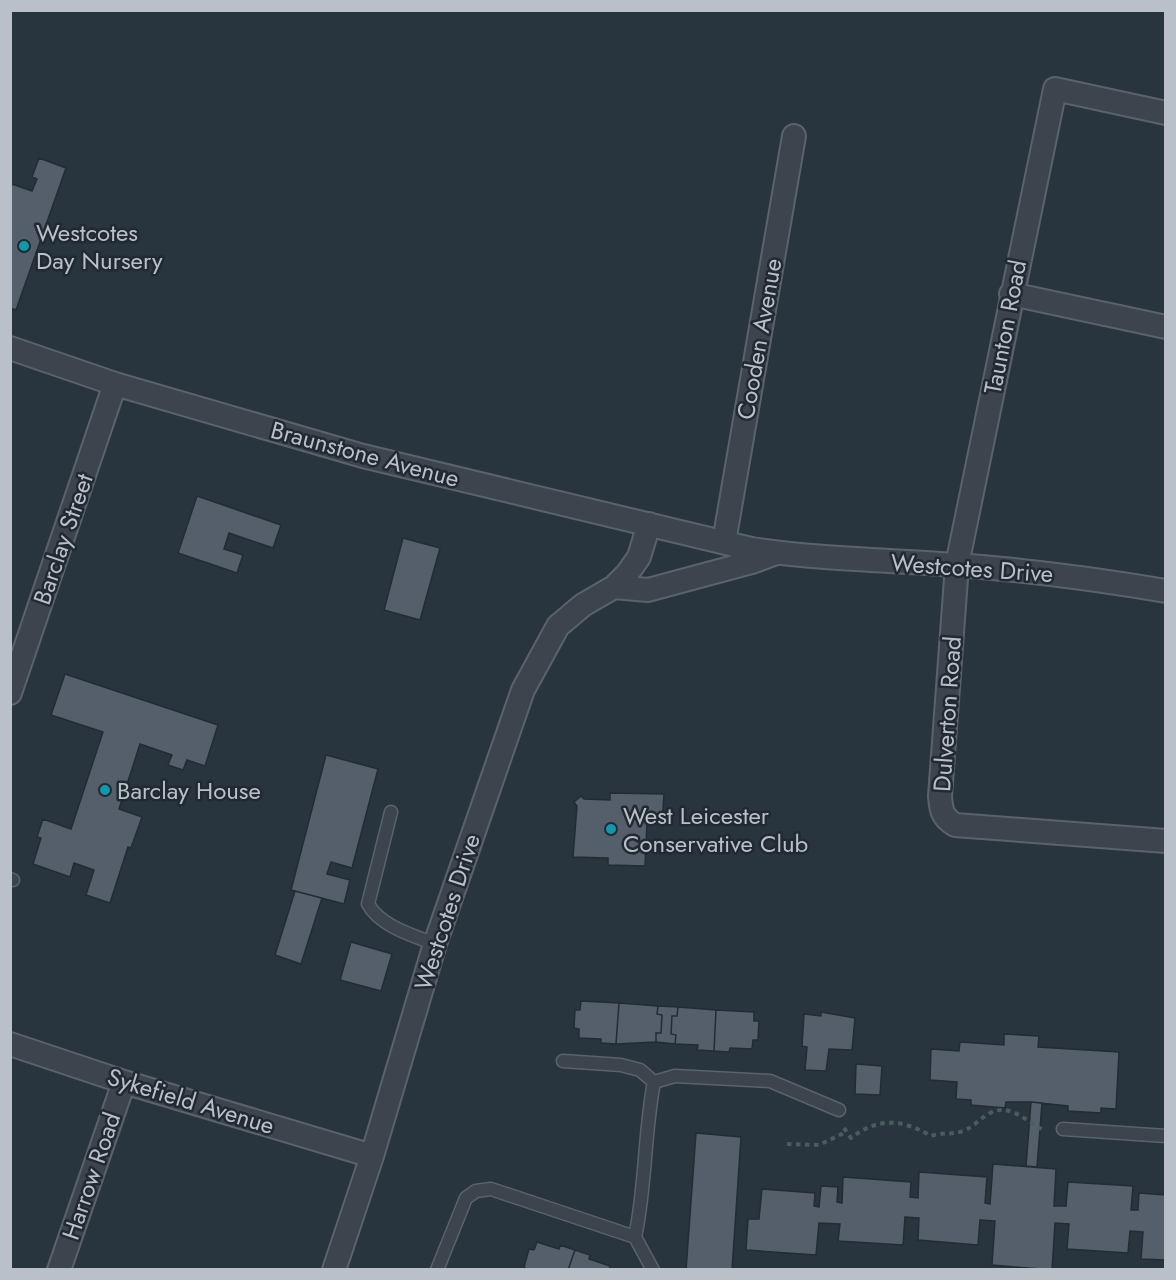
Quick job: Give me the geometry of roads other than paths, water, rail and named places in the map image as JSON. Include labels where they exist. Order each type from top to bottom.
[{"type":"street","name":"Taunton Road","points":[[957,565],[1055,89],[1166,112]]},
{"type":"street","name":"Cooden Avenue","points":[[724,542],[794,136]]},
{"type":"street","points":[[1011,294],[1166,327]]},
{"type":"street","name":"Braunstone Avenue","points":[[10,348],[115,384],[363,456],[724,542]]},
{"type":"street","name":"Barclay Street","points":[[10,693],[115,384]]},
{"type":"street","name":"Westcotes Drive","points":[[333,1269],[372,1156],[435,944],[522,690],[558,626],[583,605],[614,587],[639,557],[650,524]]},
{"type":"street","name":"Westcotes Drive","points":[[724,542],[777,553],[1067,575],[1166,591]]},
{"type":"street","name":"Westcotes Drive","points":[[614,587],[648,590],[777,553]]},
{"type":"street","name":"Dulverton Road","points":[[957,565],[940,796],[940,810],[946,820],[966,826],[1166,841]]},
{"type":"street","name":"Sykefield Avenue","points":[[10,1044],[124,1082],[372,1156]]},
{"type":"street","name":"Harrow Road","points":[[59,1269],[124,1082]]},
{"type":"lane","points":[[391,812],[368,904],[382,920],[435,944]]},
{"type":"lane","points":[[563,1061],[621,1065],[640,1070],[654,1082]]},
{"type":"lane","points":[[654,1082],[675,1076],[770,1081],[839,1110]]},
{"type":"lane","points":[[653,1269],[635,1237],[643,1201],[649,1106],[654,1082]]},
{"type":"lane","points":[[1063,1130],[1166,1136]]},
{"type":"lane","points":[[437,1269],[459,1211],[466,1198],[476,1191],[491,1189],[635,1237]]},
{"type":"place","name":"Westcotes Day Nursery","points":[[24,246]]},
{"type":"place","name":"Barclay House","points":[[105,790]]},
{"type":"place","name":"West Leicester Conservative Club","points":[[611,829]]}]
